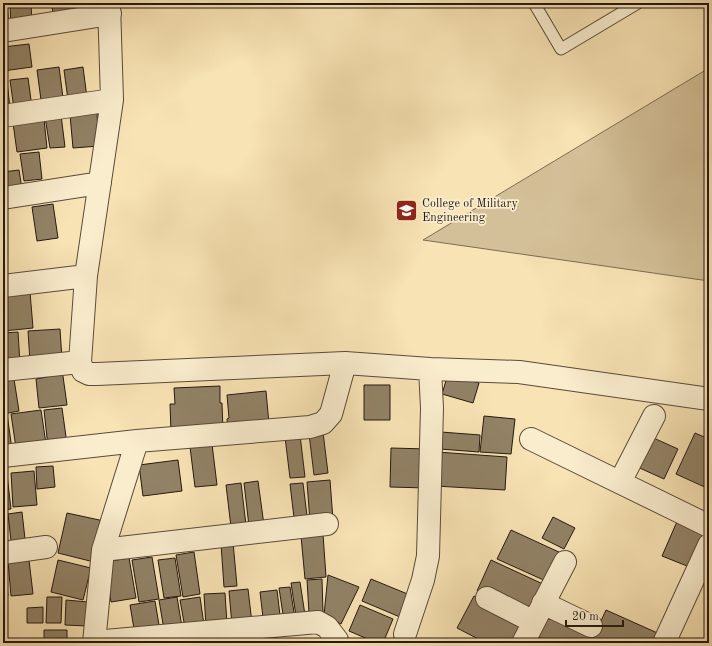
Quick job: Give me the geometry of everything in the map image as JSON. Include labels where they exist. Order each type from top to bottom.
[{"type":"street","points":[[3,31],[109,9],[112,100],[86,276],[80,362],[83,371],[89,374],[97,374],[345,363],[430,369],[519,372],[709,399]]},
{"type":"street","points":[[3,116],[112,100]]},
{"type":"street","points":[[3,198],[100,183]]},
{"type":"street","points":[[3,286],[86,276]]},
{"type":"street","points":[[3,370],[80,362]]},
{"type":"street","points":[[3,456],[137,441],[310,427],[323,423],[331,414],[345,363]]},
{"type":"street","points":[[405,634],[423,580],[428,556],[432,408],[430,369]]},
{"type":"street","points":[[620,482],[654,416]]},
{"type":"street","points":[[532,438],[709,526]]},
{"type":"street","points":[[137,441],[103,550],[94,642],[318,622],[327,627],[337,640]]},
{"type":"street","points":[[103,550],[327,524]]},
{"type":"street","points":[[664,643],[709,544]]},
{"type":"street","points":[[3,553],[46,548]]},
{"type":"street","points":[[523,643],[565,562]]},
{"type":"street","points":[[487,598],[591,626]]},
{"type":"lane","points":[[534,3],[562,49],[638,3]]},
{"type":"shaded area","points":[[709,68],[709,281],[423,240]]},
{"type":"building","points":[[3,3],[7,3],[9,28],[3,28]]},
{"type":"building","points":[[10,3],[31,3],[32,25],[11,27]]},
{"type":"building","points":[[51,3],[72,3],[73,14],[54,17]]},
{"type":"building","points":[[29,44],[32,67],[3,71],[3,47]]},
{"type":"building","points":[[59,67],[63,98],[41,100],[37,70]]},
{"type":"building","points":[[83,67],[87,98],[68,100],[64,70]]},
{"type":"building","points":[[28,78],[32,107],[14,109],[10,80]]},
{"type":"building","points":[[3,81],[7,81],[10,108],[3,110]]},
{"type":"building","points":[[97,113],[99,146],[73,148],[70,115]]},
{"type":"building","points":[[61,115],[65,147],[50,148],[45,117]]},
{"type":"building","points":[[44,119],[47,148],[17,152],[13,123]]},
{"type":"building","points":[[39,152],[42,179],[24,181],[20,154]]},
{"type":"building","points":[[19,170],[22,189],[3,191],[3,172]]},
{"type":"building","points":[[53,204],[58,238],[37,241],[32,207]]},
{"type":"building","points":[[30,292],[33,328],[3,331],[3,294]]},
{"type":"building","points":[[60,329],[62,359],[30,362],[28,331]]},
{"type":"building","points":[[18,332],[20,364],[3,365],[3,333]]},
{"type":"building","points":[[62,369],[67,405],[39,408],[36,379],[47,377],[47,371]]},
{"type":"building","points":[[448,374],[479,383],[473,403],[442,394]]},
{"type":"building","points":[[14,379],[19,411],[3,414],[3,381]]},
{"type":"building","points":[[364,385],[390,385],[390,420],[364,420]]},
{"type":"building","points":[[220,386],[223,430],[171,432],[170,404],[175,404],[174,388]]},
{"type":"building","points":[[266,391],[269,424],[228,428],[227,419],[229,418],[227,395]]},
{"type":"building","points":[[62,408],[67,444],[48,447],[44,410]]},
{"type":"building","points":[[41,410],[46,444],[16,448],[11,414]]},
{"type":"building","points":[[7,414],[12,449],[3,451],[3,415]]},
{"type":"building","points":[[484,416],[515,419],[511,454],[480,452]]},
{"type":"building","points":[[323,432],[328,473],[314,475],[309,434]]},
{"type":"building","points":[[441,432],[480,435],[479,452],[440,449]]},
{"type":"building","points":[[695,433],[709,439],[709,489],[676,474]]},
{"type":"building","points":[[300,435],[305,477],[290,478],[285,437]]},
{"type":"building","points":[[647,435],[678,449],[664,479],[633,465]]},
{"type":"building","points":[[212,444],[217,485],[195,487],[190,447]]},
{"type":"building","points":[[391,448],[428,449],[427,488],[390,487]]},
{"type":"building","points":[[437,452],[507,457],[505,490],[435,486]]},
{"type":"building","points":[[178,460],[182,491],[143,496],[139,465]]},
{"type":"building","points":[[3,466],[6,466],[11,509],[3,510]]},
{"type":"building","points":[[53,466],[55,487],[37,489],[36,467]]},
{"type":"building","points":[[34,471],[37,505],[13,507],[11,473]]},
{"type":"building","points":[[330,480],[333,520],[310,522],[307,482]]},
{"type":"building","points":[[258,481],[264,525],[249,526],[244,483]]},
{"type":"building","points":[[241,483],[246,525],[231,527],[226,485]]},
{"type":"building","points":[[303,483],[308,524],[295,526],[290,484]]},
{"type":"building","points":[[22,512],[26,548],[12,550],[8,514]]},
{"type":"building","points":[[67,513],[104,521],[94,562],[58,553]]},
{"type":"building","points":[[553,517],[575,528],[564,549],[542,538]]},
{"type":"building","points":[[679,517],[709,530],[692,568],[662,556]]},
{"type":"building","points":[[511,530],[561,553],[548,582],[497,559]]},
{"type":"building","points":[[323,534],[326,577],[305,579],[301,536]]},
{"type":"building","points":[[233,542],[237,586],[224,587],[221,544]]},
{"type":"building","points":[[194,552],[200,594],[183,597],[176,555]]},
{"type":"building","points":[[152,557],[159,599],[139,602],[132,560]]},
{"type":"building","points":[[129,558],[136,598],[111,602],[105,562]]},
{"type":"building","points":[[175,558],[181,596],[164,598],[158,560]]},
{"type":"building","points":[[29,560],[33,594],[11,596],[8,561]]},
{"type":"building","points":[[58,560],[91,568],[83,600],[51,592]]},
{"type":"building","points":[[491,560],[545,585],[530,616],[477,591]]},
{"type":"building","points":[[3,561],[5,561],[8,596],[3,596]]},
{"type":"building","points":[[328,575],[359,587],[341,624],[324,615]]},
{"type":"building","points":[[322,579],[323,612],[309,613],[307,580]]},
{"type":"building","points":[[371,579],[410,595],[400,617],[362,601]]},
{"type":"building","points":[[300,582],[305,615],[296,616],[291,583]]},
{"type":"building","points":[[290,587],[295,619],[284,621],[279,588]]},
{"type":"building","points":[[248,589],[252,623],[232,625],[229,591]]},
{"type":"building","points":[[277,590],[281,624],[264,626],[260,592]]},
{"type":"building","points":[[225,593],[227,624],[206,626],[204,594]]},
{"type":"building","points":[[474,596],[524,622],[513,643],[486,643],[457,628]]},
{"type":"building","points":[[47,597],[62,597],[61,623],[46,623]]},
{"type":"building","points":[[177,597],[182,627],[164,630],[159,600]]},
{"type":"building","points":[[200,597],[204,625],[185,628],[180,600]]},
{"type":"building","points":[[66,600],[88,602],[87,626],[65,625]]},
{"type":"building","points":[[155,601],[160,631],[135,635],[130,605]]},
{"type":"building","points":[[360,605],[393,619],[383,643],[377,643],[349,631]]},
{"type":"building","points":[[43,607],[43,623],[27,623],[27,608]]},
{"type":"building","points":[[548,609],[592,632],[586,643],[550,643],[534,635]]},
{"type":"building","points":[[606,610],[662,635],[658,643],[591,643]]},
{"type":"building","points":[[44,630],[67,630],[67,643],[44,643]]},
{"type":"building","points":[[277,635],[278,643],[255,643],[254,640]]},
{"type":"place","name":"College of Military Engineering","points":[[407,210]]}]
